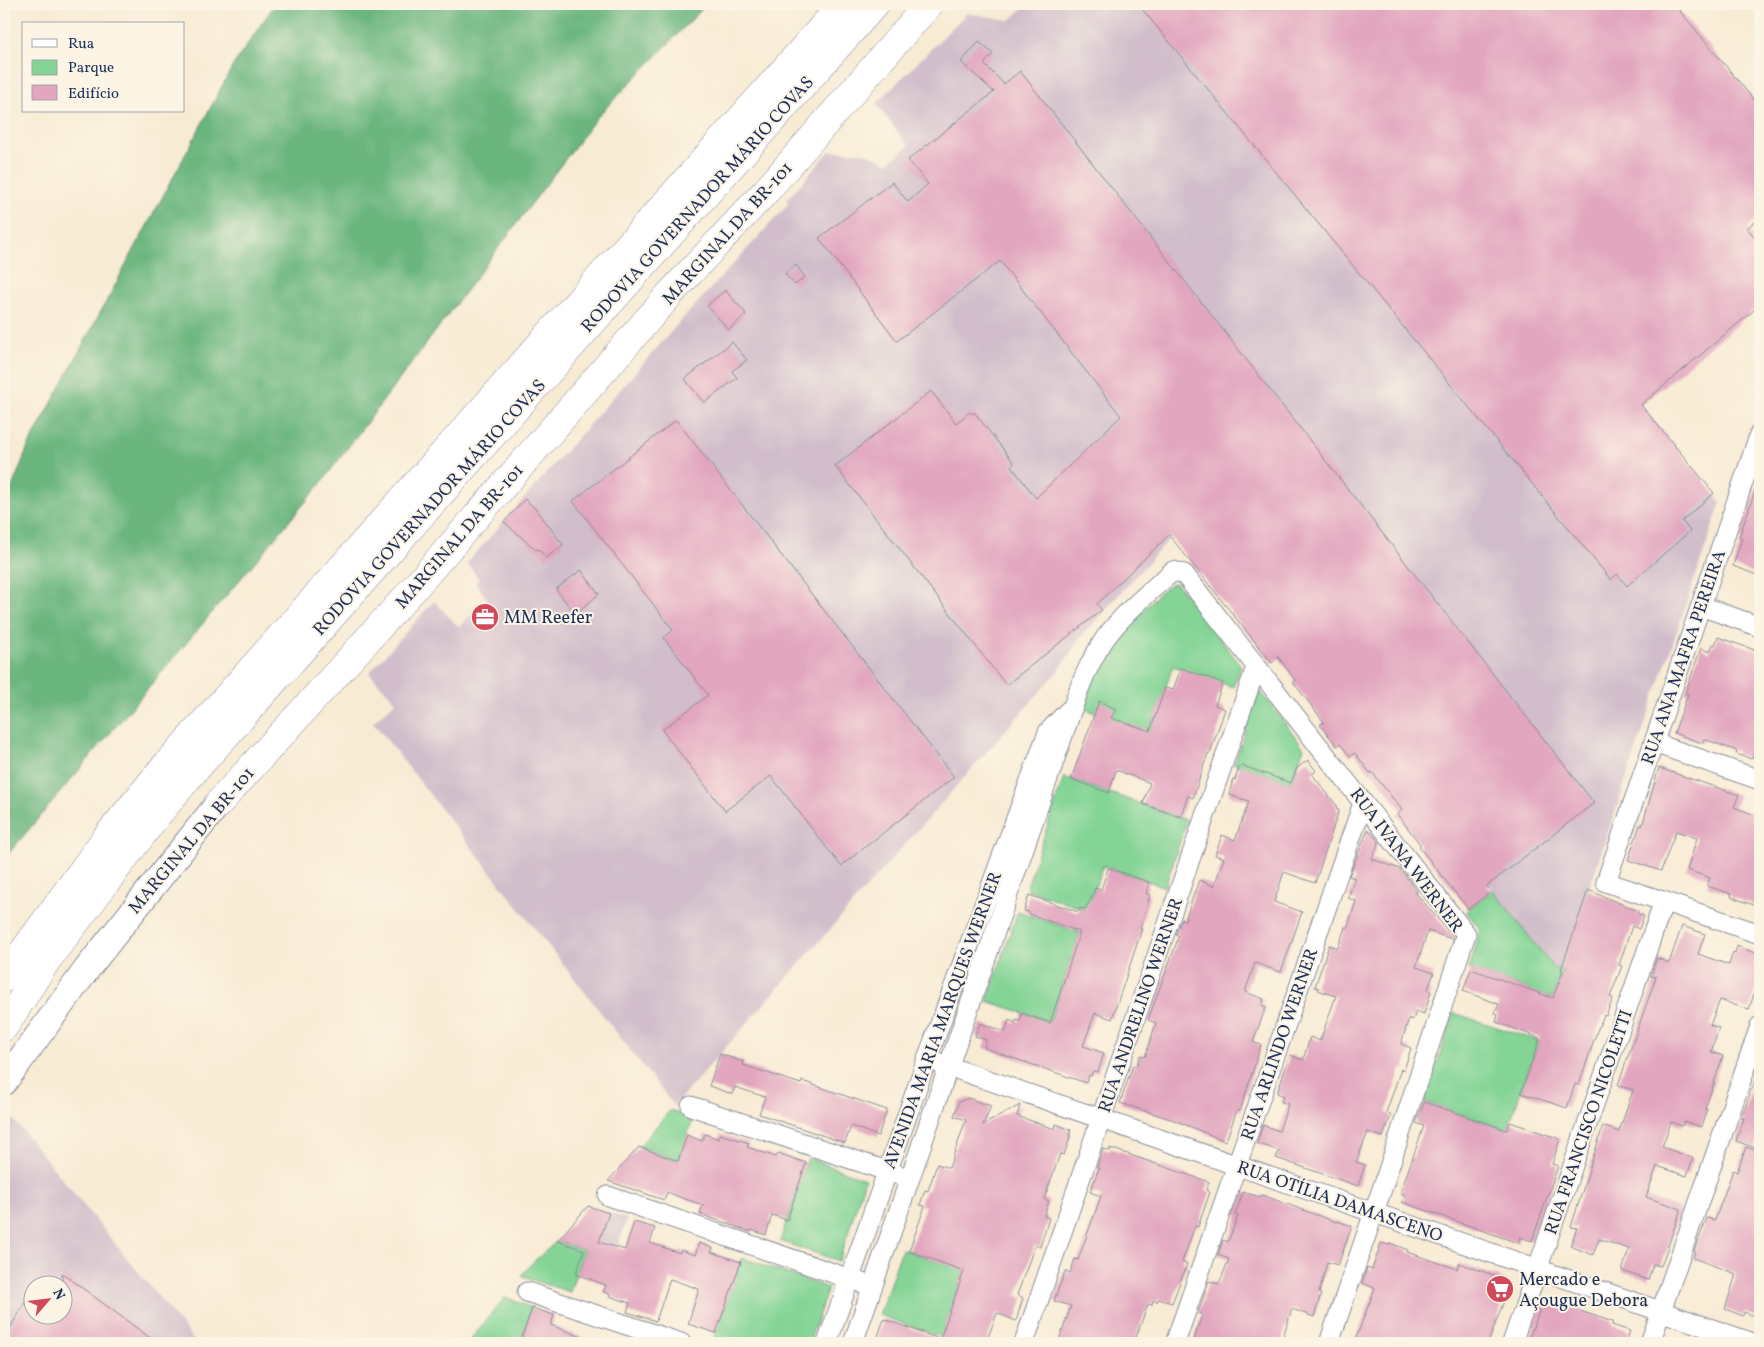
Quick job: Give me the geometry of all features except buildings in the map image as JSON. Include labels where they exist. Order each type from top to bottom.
[{"type":"main road","name":"RODOVIA GOVERNADOR MÁRIO COVAS","points":[[4,978],[106,838],[160,772],[843,4]]},
{"type":"main road","name":"RODOVIA GOVERNADOR MÁRIO COVAS","points":[[4,1027],[47,960],[154,819],[187,779],[875,4]]},
{"type":"main road","name":"MARGINAL DA BR-101","points":[[4,1082],[90,965],[218,804],[409,594],[664,302],[766,191],[929,4]]},
{"type":"street","name":"RUA ANA MAFRA PEREIRA","points":[[1664,901],[1606,882],[1701,606],[1754,475],[1760,433]]},
{"type":"street","name":"RUA IVANA WERNER","points":[[1173,571],[1184,574],[1466,934],[1329,1343]]},
{"type":"street","name":"AVENIDA MARIA MARQUES WERNER","points":[[853,1343],[1072,706],[1088,668],[1106,638],[1134,606],[1173,571]]},
{"type":"street","points":[[1701,606],[1760,626]]},
{"type":"street","name":"RUA ANDRELINO WERNER","points":[[1024,1343],[1256,667]]},
{"type":"street","name":"AVENIDA MARIA MARQUES WERNER","points":[[827,1343],[926,1059],[1048,732],[1072,706]]},
{"type":"street","points":[[1654,743],[1760,780]]},
{"type":"street","name":"RUA ARLINDO WERNER","points":[[1175,1343],[1363,802]]},
{"type":"street","points":[[1664,901],[1760,934]]},
{"type":"street","name":"RUA FRANCISCO NICOLETTI","points":[[1512,1343],[1664,901]]},
{"type":"street","points":[[1650,1343],[1760,1026]]},
{"type":"street","name":"RUA OTÍLIA DAMASCENO","points":[[926,1059],[1753,1343]]},
{"type":"street","points":[[691,1106],[910,1179]]},
{"type":"street","points":[[608,1196],[873,1286]]},
{"type":"street","points":[[528,1292],[681,1343]]},
{"type":"shaded area","points":[[1028,4],[1309,4],[1721,502],[1561,970],[1553,967],[1389,758],[1171,537],[1080,638],[1059,670],[674,1106],[373,722],[396,702],[369,673],[434,601],[459,627],[487,599],[476,583],[479,579],[467,563],[678,324],[783,210],[789,203],[787,199],[830,151],[869,154],[888,163],[909,146],[876,104],[967,13],[1010,20]]},
{"type":"shaded area","points":[[10,1115],[196,1343],[4,1343],[4,1130]]},
{"type":"shaded area","points":[[588,1206],[627,1219],[613,1260],[557,1241]]},
{"type":"green space","points":[[275,4],[707,4],[597,117],[319,486],[4,859],[4,507],[28,447],[234,64]]},
{"type":"green space","points":[[1172,583],[1178,585],[1241,666],[1233,687],[1173,666],[1150,732],[1084,709],[1095,674],[1113,644],[1159,593]]},
{"type":"green space","points":[[1259,692],[1261,692],[1304,748],[1291,783],[1234,764]]},
{"type":"green space","points":[[1064,777],[1187,820],[1165,887],[1103,866],[1087,910],[1026,889]]},
{"type":"green space","points":[[1493,890],[1553,967],[1563,971],[1553,998],[1469,969],[1479,935],[1478,927],[1466,911]]},
{"type":"green space","points":[[1018,911],[1080,933],[1050,1022],[987,1001]]},
{"type":"green space","points":[[1454,1013],[1539,1041],[1507,1130],[1424,1102]]},
{"type":"green space","points":[[670,1110],[693,1119],[678,1161],[639,1147]]},
{"type":"green space","points":[[808,1158],[865,1179],[839,1261],[780,1241]]},
{"type":"green space","points":[[557,1241],[584,1250],[570,1292],[522,1275],[531,1264]]},
{"type":"green space","points":[[902,1249],[964,1270],[941,1337],[879,1315]]},
{"type":"green space","points":[[742,1258],[828,1288],[809,1343],[721,1343],[713,1341]]},
{"type":"green space","points":[[505,1297],[532,1308],[520,1343],[468,1343]]},
{"type":"place","name":"MM Reefer","points":[[485,617]]},
{"type":"place","name":"Mercado e Açougue Debora","points":[[1500,1289]]}]
